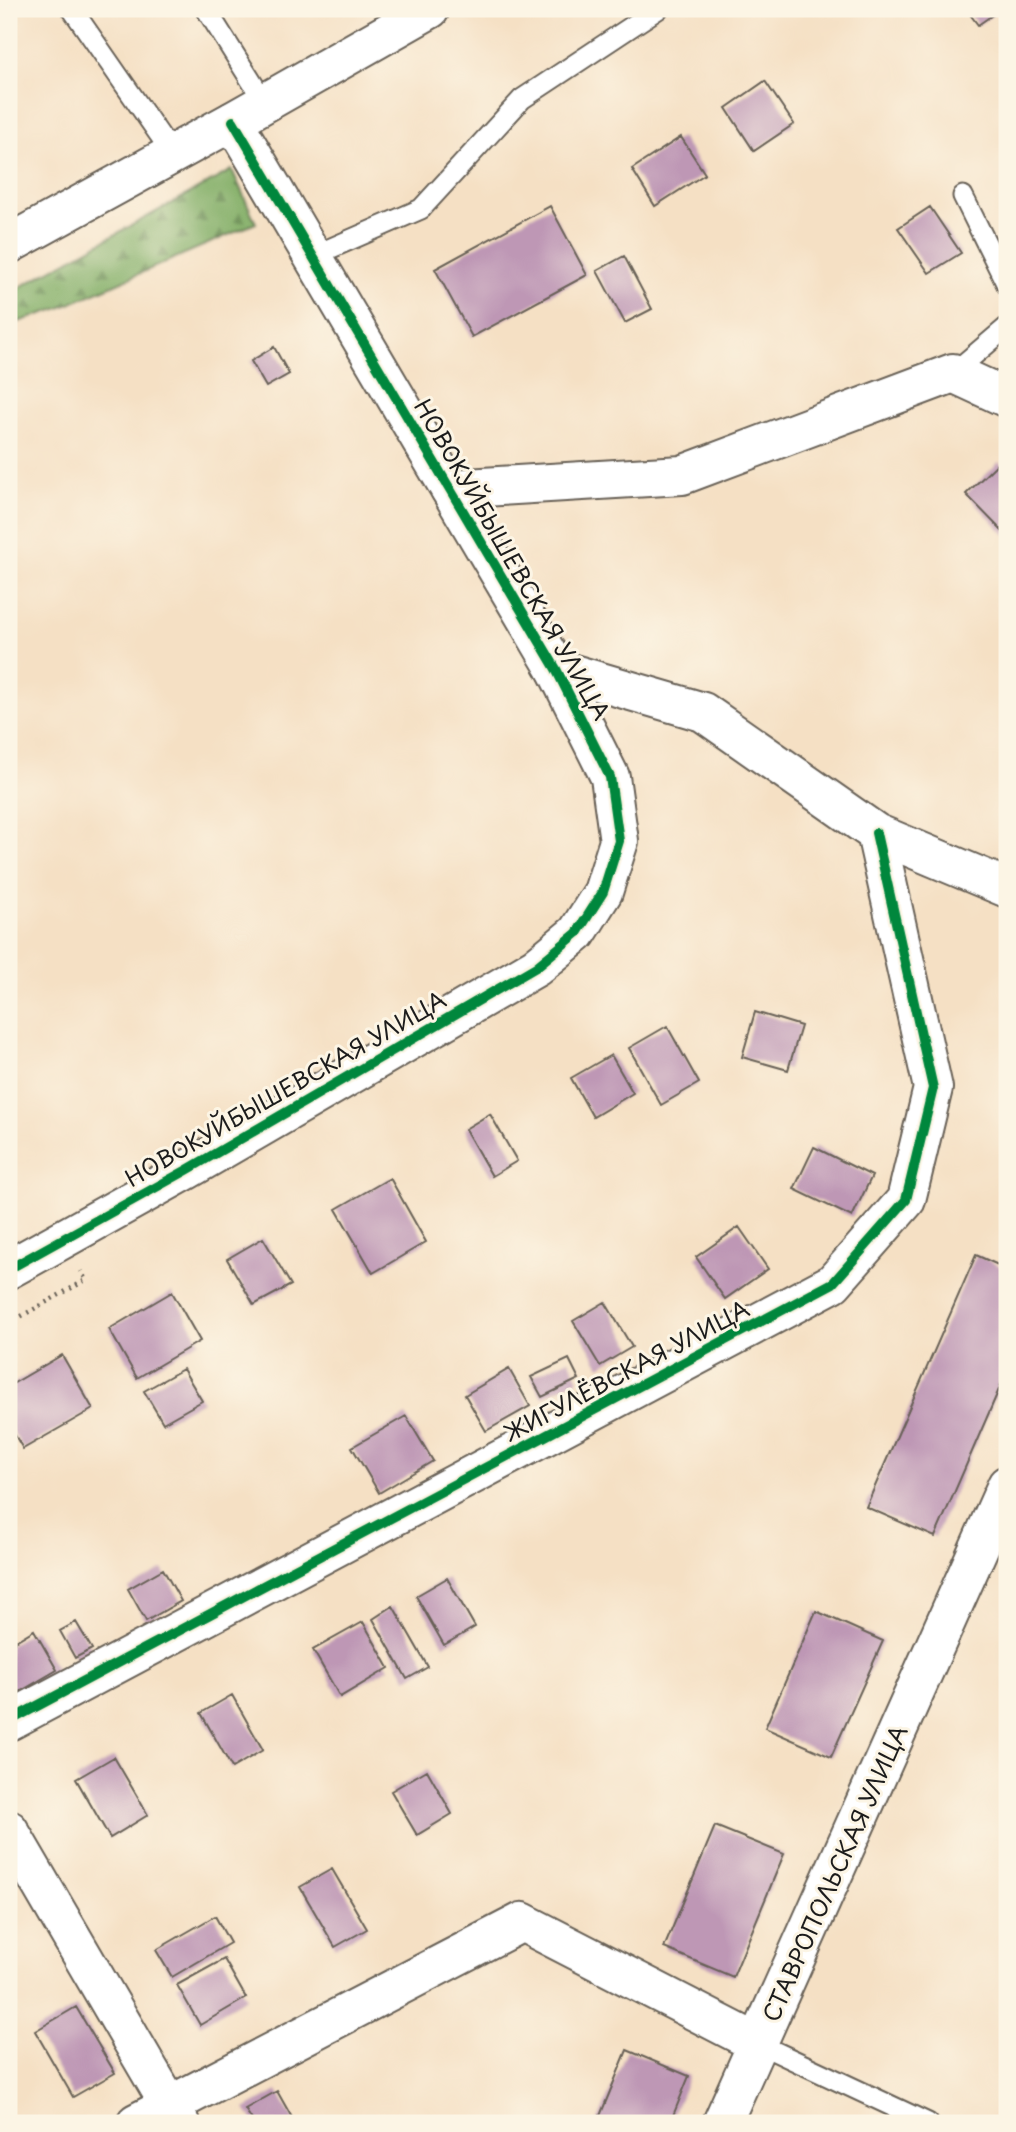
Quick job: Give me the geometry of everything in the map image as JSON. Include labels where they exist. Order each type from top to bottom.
[{"type":"street","points":[[9,244],[430,9]]},
{"type":"street","name":"НОВОКУЙБЫШЕВСКАЯ УЛИЦА","points":[[9,1269],[187,1170],[536,967],[577,933],[603,892],[618,841],[610,777],[556,669],[313,256],[249,112]]},
{"type":"street","points":[[450,489],[682,475],[953,373],[1007,398]]},
{"type":"street","points":[[556,669],[703,712],[876,833],[1007,888]]},
{"type":"street","name":"ЖИГУЛЁВСКАЯ УЛИЦА","points":[[9,1721],[833,1283],[906,1200],[933,1088],[876,833]]},
{"type":"street","name":"СТАВРОПОЛЬСКАЯ УЛИЦА","points":[[136,2123],[175,2114],[522,1922],[757,2043],[1007,1485]]},
{"type":"street","points":[[9,1830],[175,2114]]},
{"type":"street","points":[[722,2123],[757,2043]]},
{"type":"lane","points":[[72,9],[172,153]]},
{"type":"lane","points":[[206,9],[249,112]]},
{"type":"lane","points":[[313,256],[421,209],[522,99],[658,9]]},
{"type":"lane","points":[[962,196],[1007,285]]},
{"type":"lane","points":[[953,373],[1007,327]]},
{"type":"lane","points":[[757,2043],[928,2123]]},
{"type":"path","points":[[9,1323],[86,1280],[64,1238]]},
{"type":"green space","points":[[232,170],[256,223],[60,308],[9,325],[9,293]]},
{"type":"building","points":[[966,9],[1001,9],[978,25]]},
{"type":"building","points":[[765,81],[794,124],[754,151],[726,108]]},
{"type":"building","points":[[681,137],[705,174],[655,206],[632,169]]},
{"type":"building","points":[[550,206],[587,275],[472,337],[435,269]]},
{"type":"building","points":[[930,207],[961,253],[929,273],[898,228]]},
{"type":"building","points":[[624,256],[652,309],[625,323],[597,271]]},
{"type":"building","points":[[274,347],[289,374],[266,387],[251,361]]},
{"type":"building","points":[[999,462],[1007,471],[1007,536],[966,494]]},
{"type":"building","points":[[755,1012],[801,1026],[788,1070],[742,1057]]},
{"type":"building","points":[[667,1026],[699,1083],[661,1105],[629,1048]]},
{"type":"building","points":[[611,1055],[633,1093],[593,1117],[571,1078]]},
{"type":"building","points":[[490,1114],[517,1161],[492,1176],[465,1129]]},
{"type":"building","points":[[814,1147],[872,1176],[852,1217],[794,1189]]},
{"type":"building","points":[[390,1178],[426,1242],[373,1273],[336,1209]]},
{"type":"building","points":[[739,1227],[768,1269],[725,1299],[696,1257]]},
{"type":"building","points":[[263,1238],[291,1285],[254,1305],[227,1259]]},
{"type":"building","points":[[976,1255],[1007,1269],[1007,1371],[935,1537],[866,1507]]},
{"type":"building","points":[[172,1292],[200,1341],[137,1378],[109,1329]]},
{"type":"building","points":[[605,1302],[632,1347],[600,1366],[573,1321]]},
{"type":"building","points":[[62,1355],[93,1409],[23,1449],[9,1425],[9,1386]]},
{"type":"building","points":[[569,1359],[579,1379],[542,1397],[531,1377]]},
{"type":"building","points":[[183,1369],[202,1401],[163,1423],[144,1391]]},
{"type":"building","points":[[509,1369],[530,1406],[486,1431],[465,1395]]},
{"type":"building","points":[[406,1416],[433,1461],[379,1493],[352,1447]]},
{"type":"building","points":[[163,1569],[181,1601],[146,1621],[128,1589]]},
{"type":"building","points":[[447,1578],[475,1627],[444,1645],[416,1596]]},
{"type":"building","points":[[393,1606],[428,1667],[407,1679],[373,1619]]},
{"type":"building","points":[[816,1611],[883,1641],[831,1757],[765,1728]]},
{"type":"building","points":[[76,1622],[92,1649],[75,1658],[60,1631]]},
{"type":"building","points":[[363,1622],[389,1668],[340,1697],[313,1650]]},
{"type":"building","points":[[34,1630],[57,1670],[16,1694],[9,1682],[9,1645]]},
{"type":"building","points":[[232,1695],[263,1750],[232,1768],[201,1713]]},
{"type":"building","points":[[114,1757],[148,1815],[110,1838],[76,1779]]},
{"type":"building","points":[[427,1770],[452,1814],[417,1835],[391,1791]]},
{"type":"building","points":[[715,1826],[784,1854],[733,1977],[664,1948]]},
{"type":"building","points":[[332,1869],[367,1929],[335,1947],[300,1887]]},
{"type":"building","points":[[215,1916],[230,1943],[172,1977],[156,1950]]},
{"type":"building","points":[[224,1959],[246,1998],[200,2025],[177,1985]]},
{"type":"building","points":[[76,2007],[115,2073],[73,2097],[35,2031]]},
{"type":"building","points":[[627,2050],[689,2076],[670,2123],[597,2123]]},
{"type":"building","points":[[277,2091],[295,2123],[254,2123],[245,2109]]},
{"type":"cycle path","points":[[9,1269],[187,1170],[536,967],[577,933],[603,892],[619,841],[610,777],[556,669],[233,121]]},
{"type":"cycle path","points":[[9,1721],[833,1283],[906,1200],[933,1088],[876,833]]}]
